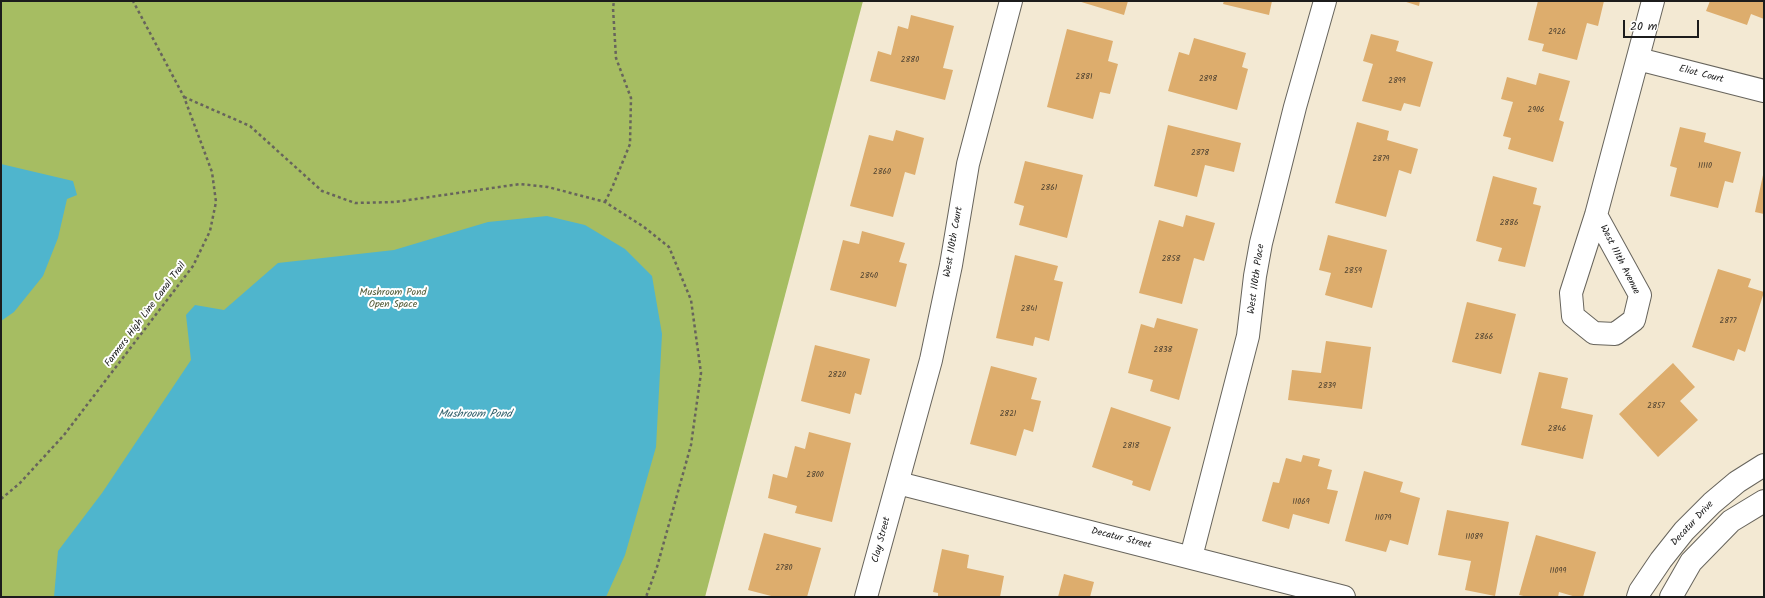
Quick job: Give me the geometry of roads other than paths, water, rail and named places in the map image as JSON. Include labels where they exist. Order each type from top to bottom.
[{"type":"street","name":"West 110th Court","points":[[898,482],[931,360],[968,164],[1011,1]]},
{"type":"street","name":"West 110th Place","points":[[1191,557],[1248,336],[1255,276],[1261,243],[1295,107],[1325,1]]},
{"type":"street","name":"West 111th Avenue","points":[[1596,215],[1640,295],[1634,320],[1615,334],[1594,333],[1573,316],[1571,293],[1596,215],[1653,1]]},
{"type":"street","name":"Eliot Court","points":[[1638,59],[1764,91]]},
{"type":"street","name":"Decatur Drive","points":[[1638,597],[1640,591],[1661,560],[1684,530],[1732,486],[1764,465]]},
{"type":"street","name":"Decatur Street","points":[[898,482],[1344,597]]},
{"type":"street","name":"Clay Street","points":[[866,597],[898,482]]},
{"type":"street","points":[[1671,597],[1691,562],[1731,521],[1764,501]]},
{"type":"water","points":[[1,164],[73,181],[77,195],[67,199],[58,238],[43,276],[14,312],[1,321]]},
{"type":"water","name":"Mushroom Pond","points":[[547,216],[585,225],[625,249],[652,276],[662,334],[656,447],[625,555],[606,597],[54,597],[58,551],[102,493],[191,360],[186,315],[195,305],[224,310],[278,263],[394,250],[488,222]]},
{"type":"park label","name":"Mushroom Pond Open Space","points":[[393,298]]}]
